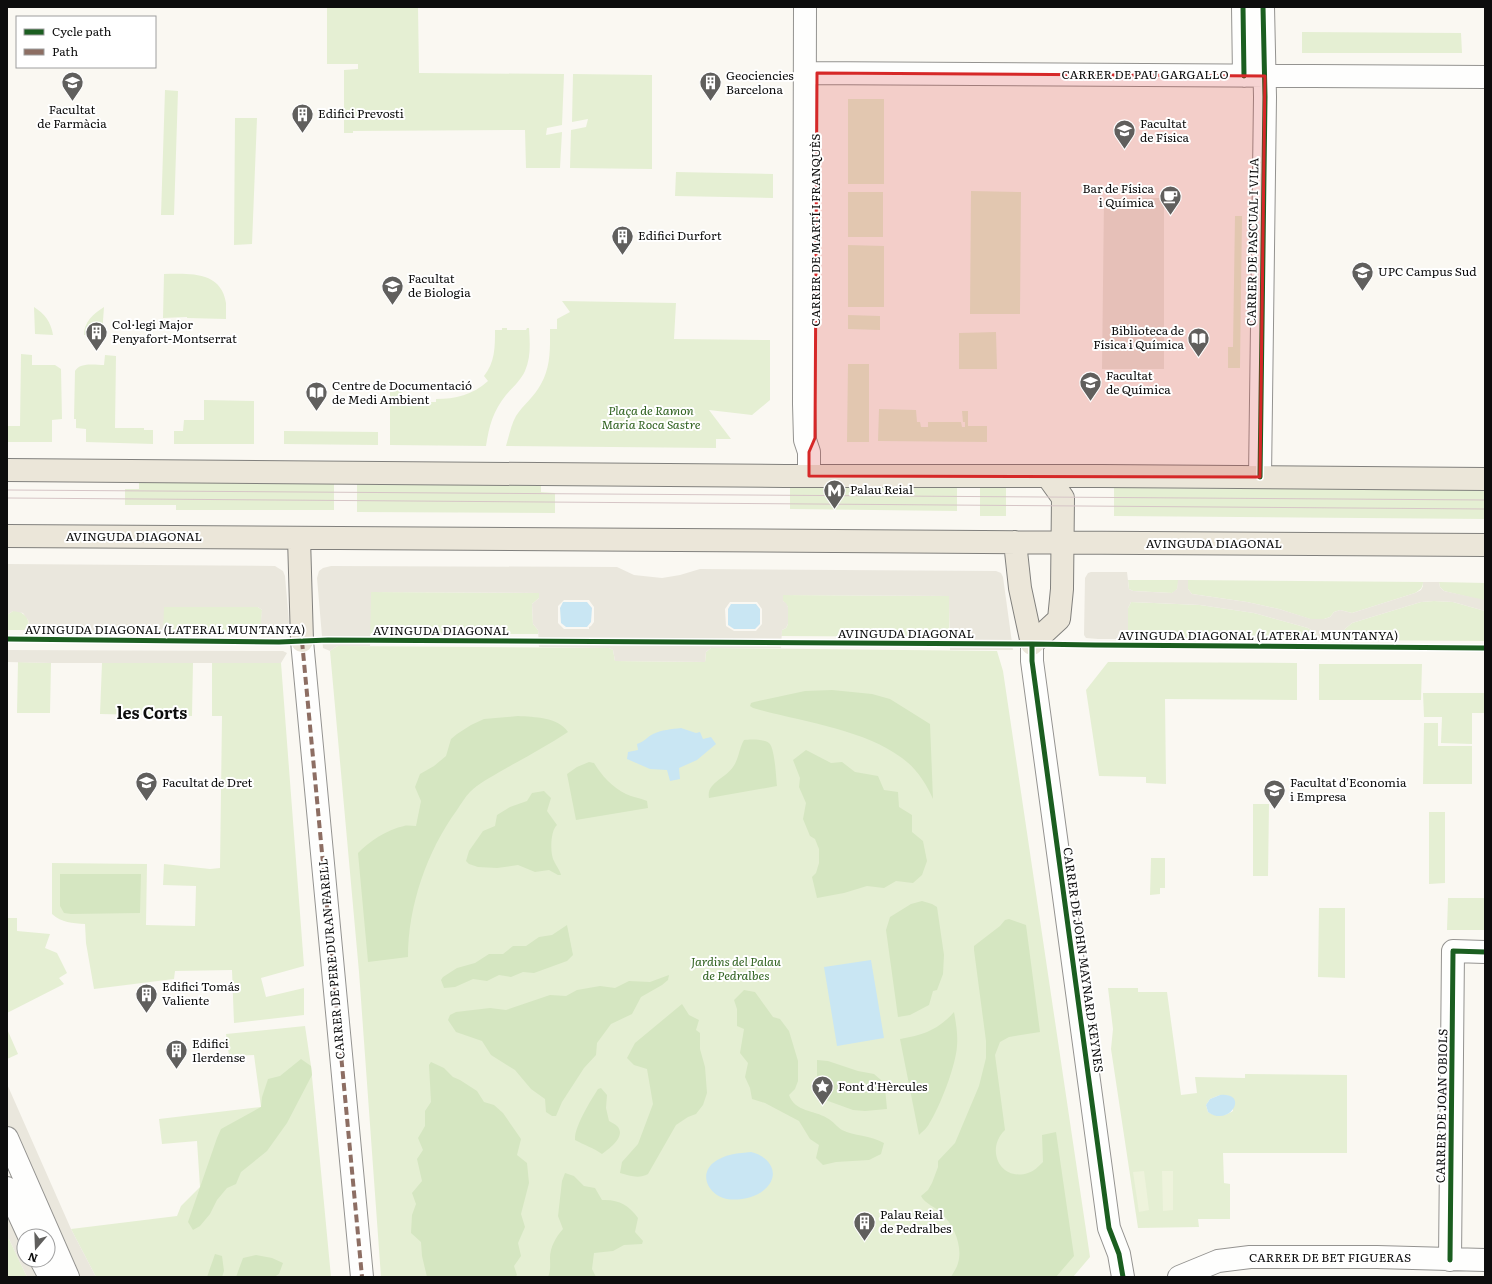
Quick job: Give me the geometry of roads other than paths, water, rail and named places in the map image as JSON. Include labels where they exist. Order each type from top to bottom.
[{"type":"main road","points":[[7,470],[1485,479]]},
{"type":"main road","points":[[1032,644],[1059,619],[1062,588],[1064,498],[1048,477]]},
{"type":"main road","name":"AVINGUDA DIAGONAL","points":[[7,536],[1485,546]]},
{"type":"main road","points":[[299,538],[302,641]]},
{"type":"main road","points":[[1015,542],[1020,588],[1032,644]]},
{"type":"street","name":"CARRER DE MARTÍ I FRANQUÈS","points":[[805,7],[811,73],[815,438],[809,452],[809,476]]},
{"type":"street","name":"CARRER DE MARTÍ I FRANQUÈS","points":[[811,73],[818,7]]},
{"type":"street","name":"CARRER DE PASCUAL I VILA","points":[[1243,7],[1254,76],[1260,478]]},
{"type":"street","name":"CARRER DE PASCUAL I VILA","points":[[1254,76],[1263,7]]},
{"type":"street","name":"CARRER DE PAU GARGALLO","points":[[811,73],[1485,77]]},
{"type":"street","name":"CARRER DE PERE DURAN FARELL","points":[[302,641],[362,1277]]},
{"type":"street","name":"CARRER DE JOHN MAYNARD KEYNES","points":[[1032,644],[1032,661],[1109,1228],[1119,1254],[1123,1277]]},
{"type":"street","name":"CARRER DE JOAN OBIOLS","points":[[1450,1260],[1453,951],[1485,952]]},
{"type":"street","points":[[7,1138],[13,1164],[68,1277]]},
{"type":"street","points":[[7,1188],[25,1228]]},
{"type":"street","name":"CARRER DE BET FIGUERAS","points":[[1179,1277],[1218,1261],[1250,1257],[1377,1257],[1485,1260]]},
{"type":"street","points":[[45,1268],[50,1277]]},
{"type":"water","points":[[563,602],[587,602],[592,608],[591,622],[587,627],[566,627],[561,623],[560,608]]},
{"type":"water","points":[[731,604],[756,604],[760,609],[760,624],[755,629],[734,629],[728,625],[728,609]]},
{"type":"water","points":[[681,728],[696,733],[700,732],[703,739],[711,737],[716,744],[697,760],[679,768],[680,779],[670,781],[667,770],[650,769],[627,759],[628,752],[638,750],[637,744],[651,735]]},
{"type":"water","points":[[871,960],[884,1038],[837,1046],[824,967]]},
{"type":"water","points":[[1220,1095],[1229,1096],[1234,1099],[1235,1103],[1234,1108],[1229,1113],[1223,1116],[1216,1116],[1208,1112],[1206,1105],[1210,1099]]},
{"type":"water","points":[[751,1152],[764,1158],[768,1162],[773,1172],[769,1184],[764,1190],[756,1195],[736,1200],[721,1197],[711,1190],[706,1179],[706,1174],[713,1163],[732,1154]]},
{"type":"tram line","points":[[7,490],[1485,500]]},
{"type":"tram line","points":[[7,498],[1485,509]]},
{"type":"place","name":"Facultat de Farmàcia","points":[[72,102]]},
{"type":"place","name":"Geociencies Barcelona","points":[[711,102]]},
{"type":"place","name":"Edifici Prevosti","points":[[303,134]]},
{"type":"place","name":"Facultat de Física","points":[[1125,150]]},
{"type":"place","name":"Bar de Física i Química","points":[[1170,216]]},
{"type":"place","name":"Edifici Durfort","points":[[623,256]]},
{"type":"place","name":"UPC Campus Sud","points":[[1363,292]]},
{"type":"place","name":"Facultat de Biologia","points":[[393,306]]},
{"type":"place","name":"Col·legi Major Penyafort-Montserrat","points":[[96,352]]},
{"type":"place","name":"Biblioteca de Física i Química","points":[[1199,358]]},
{"type":"place","name":"Facultat de Química","points":[[1091,402]]},
{"type":"place","name":"Centre de Documentació de Medi Ambient","points":[[316,412]]},
{"type":"place","name":"Palau Reial","points":[[834,510]]},
{"type":"place","name":"Facultat de Dret","points":[[146,802]]},
{"type":"place","name":"Facultat d'Economia i Empresa","points":[[1274,810]]},
{"type":"place","name":"Edifici Tomás Valiente","points":[[147,1014]]},
{"type":"place","name":"Edifici Ilerdense","points":[[177,1070]]},
{"type":"place","name":"Font d'Hèrcules","points":[[823,1106]]},
{"type":"place","name":"Palau Reial de Pedralbes","points":[[864,1242]]},
{"type":"district","name":"les Corts","points":[[152,713]]},
{"type":"park label","name":"Plaça de Ramon Maria Roca Sastre","points":[[651,418]]},
{"type":"park label","name":"Jardins del Palau de Pedralbes","points":[[736,969]]}]
